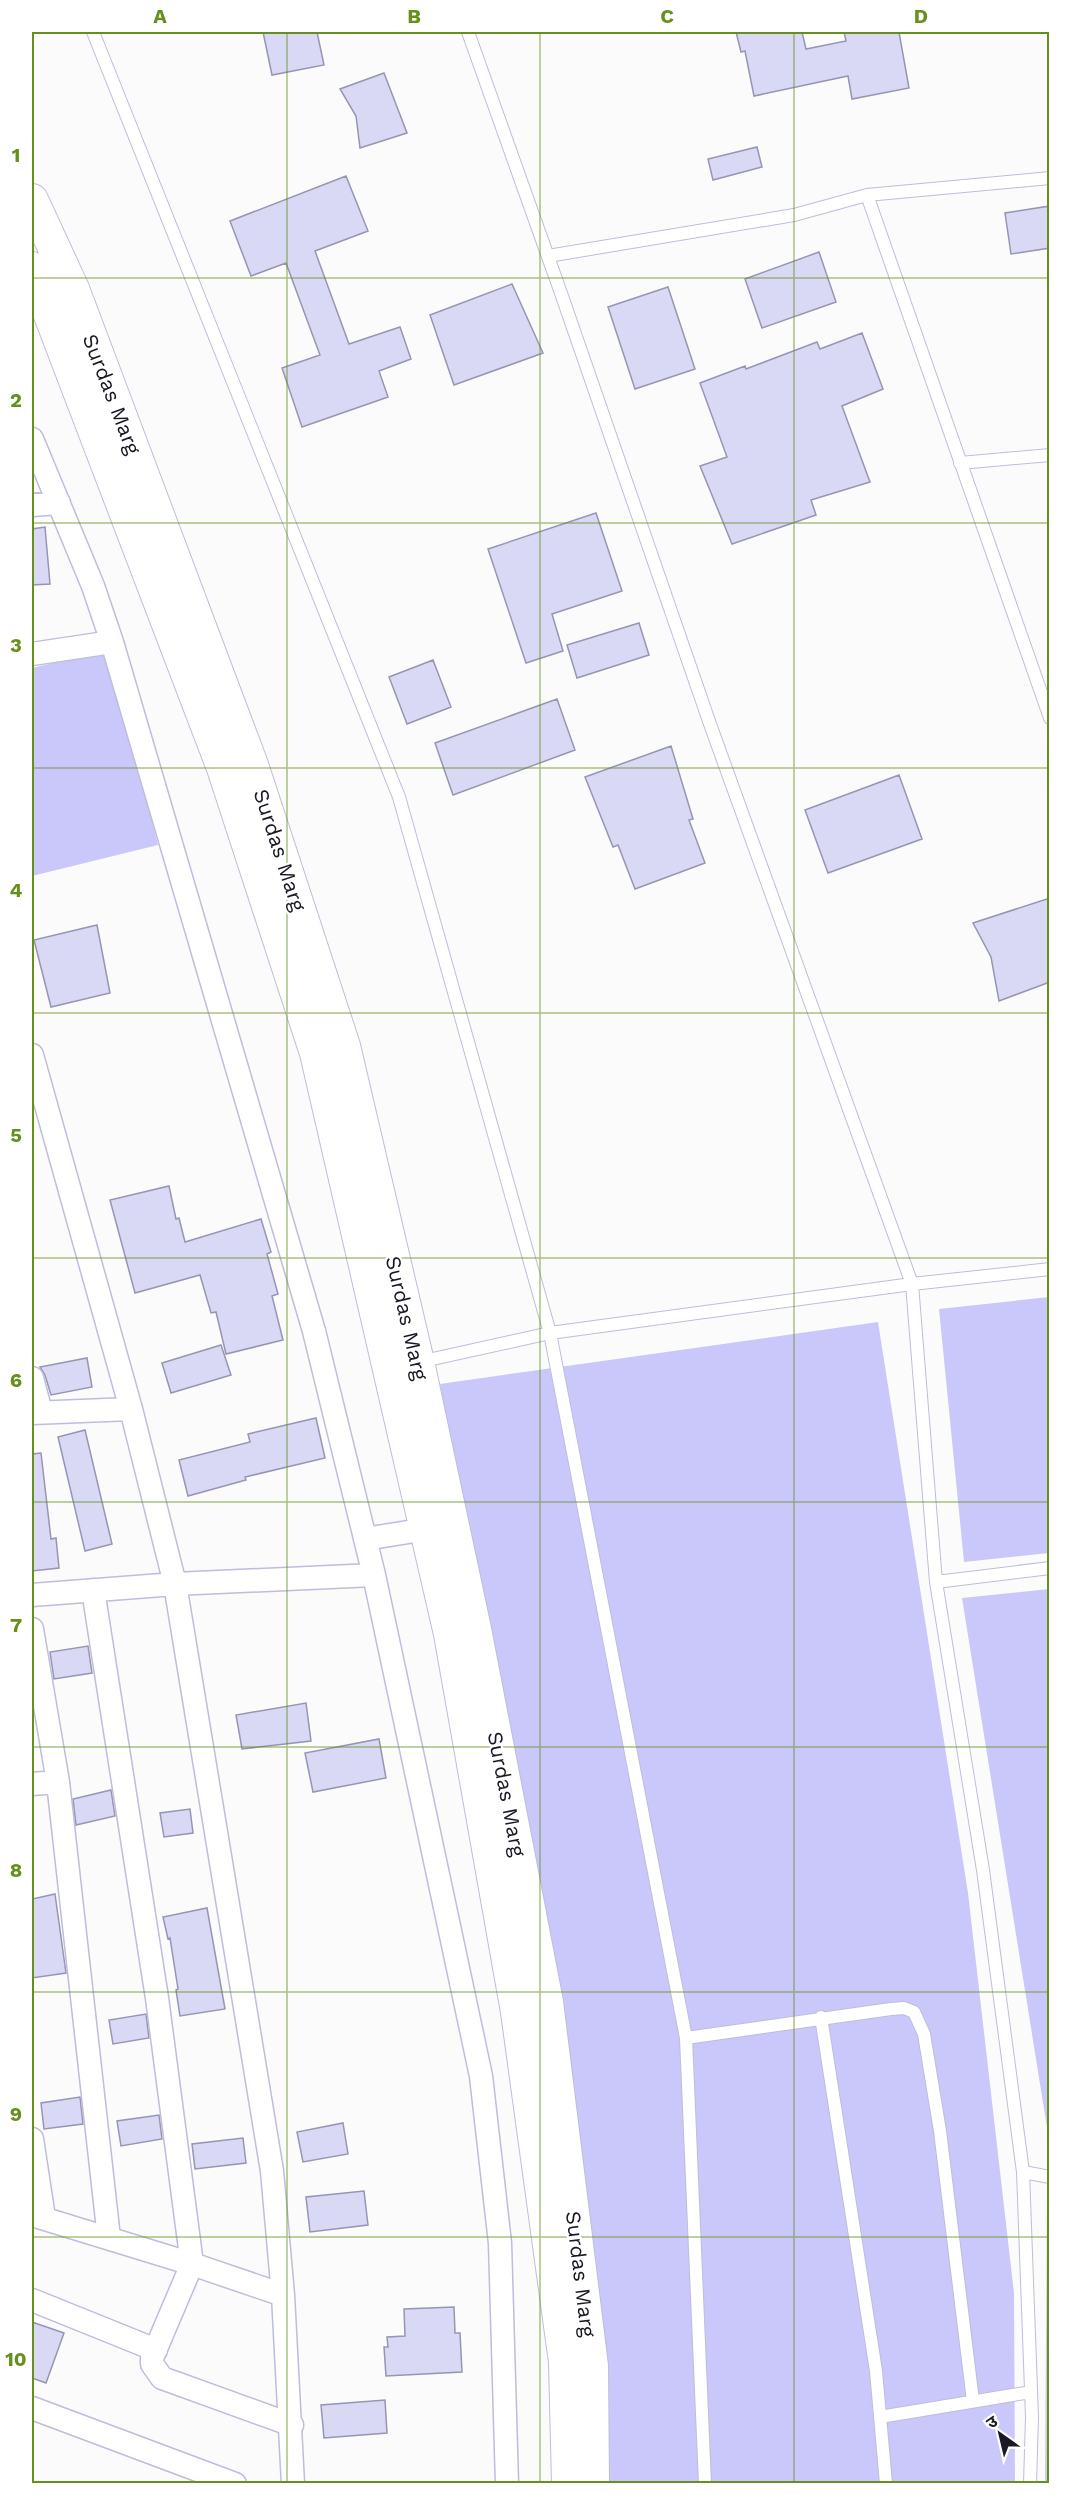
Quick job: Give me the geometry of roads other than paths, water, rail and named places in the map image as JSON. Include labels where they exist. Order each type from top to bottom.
[{"type":"main road","name":"Surdas Marg","points":[[32,200],[73,289],[252,765],[344,1046],[403,1365],[427,1529],[450,1634],[517,2012],[565,2362],[568,2484]]},
{"type":"main road","name":"Surdas Marg","points":[[32,268],[223,768],[316,1053],[476,1629],[547,2002],[592,2366],[593,2484]]},
{"type":"street","points":[[32,439],[93,586],[112,642],[314,1331],[374,1575],[481,2076],[500,2243],[507,2484]]},
{"type":"street","points":[[32,505],[59,502]]},
{"type":"street","points":[[32,654],[112,642]]},
{"type":"street","points":[[32,1055],[131,1409],[175,1584],[272,2171],[284,2295],[292,2425],[293,2484]]},
{"type":"street","points":[[32,1378],[36,1412],[131,1409]]},
{"type":"street","points":[[365,1539],[427,1529]]},
{"type":"street","points":[[32,1595],[175,1584],[374,1575]]},
{"type":"street","points":[[93,1590],[157,1998],[192,2264],[152,2364],[162,2378],[292,2425]]},
{"type":"street","points":[[32,1629],[40,1716],[58,1782],[109,2238]]},
{"type":"street","points":[[32,1784],[58,1782]]},
{"type":"street","points":[[32,2139],[38,2217],[284,2295]]},
{"type":"street","points":[[32,2300],[156,2350]]},
{"type":"street","points":[[32,2408],[235,2484]]},
{"type":"lane","points":[[93,32],[221,358],[399,797],[550,1333],[686,2038],[705,2484]]},
{"type":"lane","points":[[468,32],[710,724],[912,1284],[936,1582],[983,1870],[1023,2172],[1031,2392],[1030,2484]]},
{"type":"lane","points":[[548,256],[794,215],[867,195],[1050,178]]},
{"type":"lane","points":[[867,195],[1050,718]]},
{"type":"lane","points":[[960,464],[1050,455]]},
{"type":"lane","points":[[403,1365],[550,1333],[912,1284],[1050,1269]]},
{"type":"lane","points":[[936,1582],[1050,1568]]},
{"type":"lane","points":[[686,2038],[904,2008],[914,2012],[920,2020],[924,2034],[940,2131],[974,2401]]},
{"type":"lane","points":[[821,2018],[876,2371],[886,2484]]},
{"type":"lane","points":[[1023,2172],[1050,2177]]},
{"type":"lane","points":[[880,2416],[1031,2392]]}]
